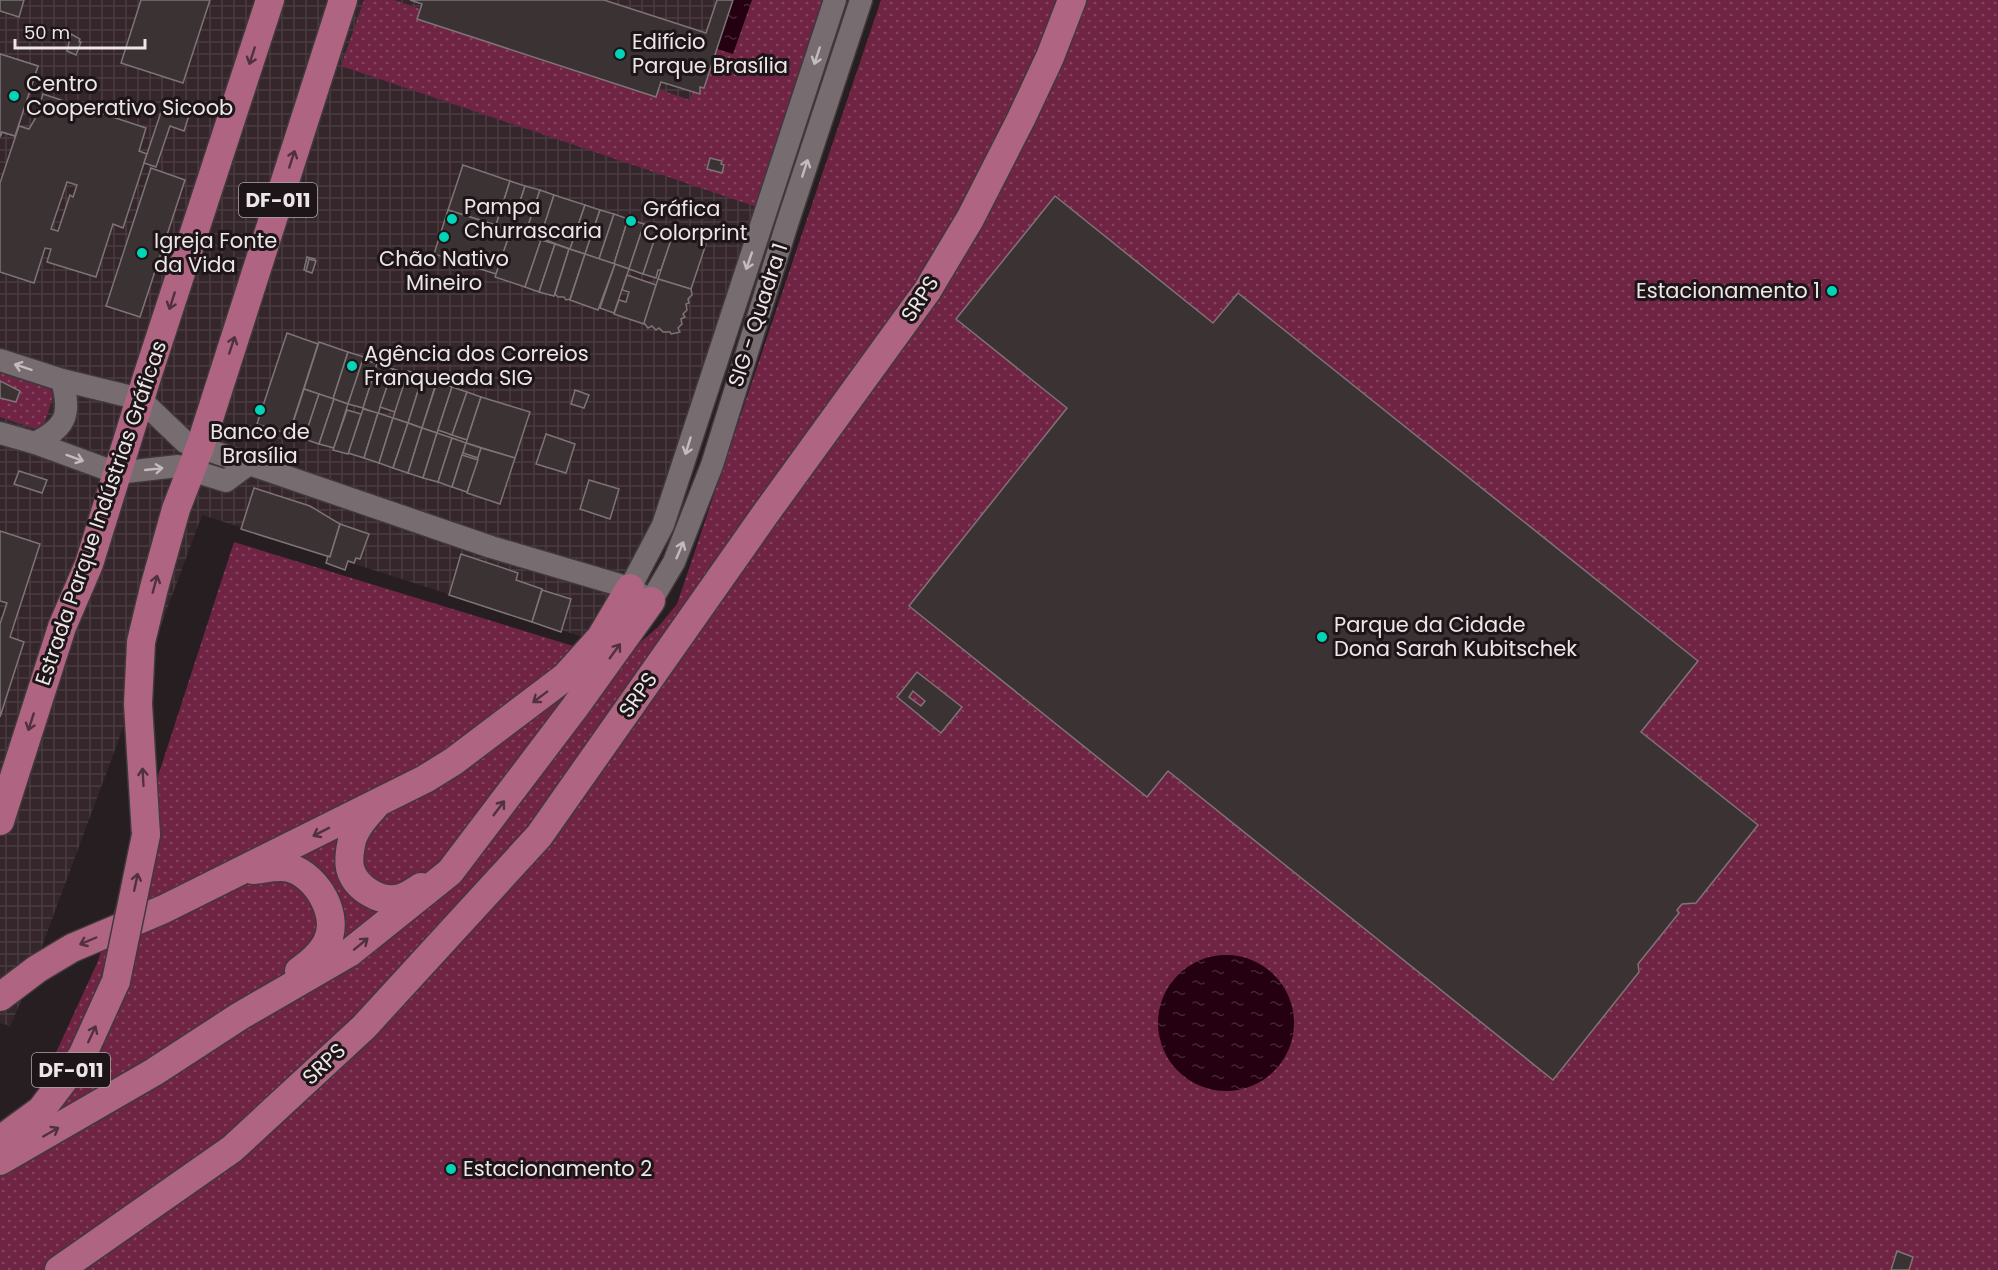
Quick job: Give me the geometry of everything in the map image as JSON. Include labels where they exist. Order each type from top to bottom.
[{"type":"main road","name":"Estrada Parque Indústrias Gráficas","points":[[0,821],[62,627],[89,564],[270,0]]},
{"type":"main road","name":"DF-011","points":[[0,1140],[41,1110],[82,1056],[116,981],[146,835],[138,704],[141,642],[192,453],[343,0]]},
{"type":"main road","name":"SRPS","points":[[59,1270],[232,1149],[363,1027],[539,836],[766,513],[927,291],[970,219],[1021,119],[1050,57],[1072,0]]},
{"type":"main road","points":[[0,997],[37,969],[72,948],[164,909],[240,872],[425,779],[454,761],[565,677],[641,595]]},
{"type":"main road","points":[[0,1161],[154,1072],[240,1016],[349,953],[450,872],[575,707],[641,595]]},
{"type":"main road","points":[[376,804],[359,825],[353,838],[349,854],[350,868],[356,882],[381,898],[400,899],[450,872]]},
{"type":"main road","points":[[240,872],[282,867],[304,874],[315,884],[324,900],[330,926],[327,942],[316,958],[240,1016]]},
{"type":"street","name":"SIG - Quadra 1","points":[[641,595],[835,0]]},
{"type":"street","name":"SIG - Quadra 1","points":[[641,595],[674,562],[712,465],[787,224],[861,0]]},
{"type":"street","points":[[0,360],[62,380],[141,399],[192,453],[249,464],[491,547],[641,595]]},
{"type":"street","points":[[35,443],[59,428],[65,417],[67,404],[62,380]]},
{"type":"street","points":[[0,433],[35,443],[117,473],[178,466],[192,453]]},
{"type":"shaded area","points":[[0,0],[833,0],[620,649],[202,515],[25,992],[10,1026],[0,1023]]},
{"type":"shaded area","points":[[364,0],[394,0],[690,100],[725,0],[828,0],[757,207],[341,66]]},
{"type":"shaded area","name":"Parque da Cidade Dona Sarah Kubitschek","points":[[881,0],[1998,0],[1998,1270],[0,1270],[0,1171],[98,961],[234,542],[583,649],[635,647],[658,627],[677,604]]},
{"type":"shaded area","points":[[0,369],[56,387],[42,431],[0,417]]},
{"type":"water","points":[[726,0],[752,0],[733,54],[711,47]]},
{"type":"water","points":[[1226,955],[1252,960],[1264,966],[1274,975],[1283,985],[1289,997],[1294,1023],[1289,1049],[1283,1061],[1274,1071],[1264,1080],[1252,1086],[1226,1091],[1200,1086],[1188,1080],[1178,1071],[1169,1061],[1163,1049],[1158,1023],[1163,997],[1169,985],[1178,975],[1188,966],[1200,960]]},
{"type":"building","points":[[0,0],[24,0],[19,17],[0,11]]},
{"type":"building","points":[[141,0],[210,0],[183,83],[121,63]]},
{"type":"building","name":"Edifício Parque Brasília","points":[[410,0],[604,0],[706,33],[717,0],[733,0],[704,88],[700,87],[700,94],[661,82],[656,97],[417,19],[422,4]]},
{"type":"building","points":[[71,34],[81,42],[76,55],[67,51]]},
{"type":"building","name":"Centro Cooperativo Sicoob","points":[[0,54],[38,66],[15,136],[2,132],[0,137]]},
{"type":"building","name":"Centro Cooperativo Sicoob","points":[[0,54],[38,66],[15,136],[2,132],[0,137]]},
{"type":"building","points":[[43,94],[146,128],[139,151],[147,154],[123,228],[113,224],[96,277],[47,262],[51,249],[45,248],[34,283],[0,272],[0,183],[19,126],[29,129],[35,119]],"holes":[[[67,182],[77,185],[73,197],[70,195],[58,231],[51,229]]]},
{"type":"building","points":[[163,106],[189,115],[184,131],[170,126],[156,167],[144,163]]},
{"type":"building","points":[[710,158],[722,161],[721,164],[724,165],[722,173],[707,169]]},
{"type":"building","points":[[463,165],[510,181],[496,225],[448,210]]},
{"type":"building","name":"Igreja Fonte da Vida","points":[[151,168],[185,180],[140,317],[106,306]]},
{"type":"building","points":[[510,181],[525,186],[511,230],[496,225]]},
{"type":"building","points":[[525,186],[540,190],[525,235],[511,230]]},
{"type":"building","points":[[540,190],[554,195],[540,239],[525,235]]},
{"type":"building","points":[[554,195],[585,205],[570,249],[540,238]]},
{"type":"building","points":[[1055,196],[1213,323],[1238,293],[1698,661],[1641,732],[1758,825],[1696,903],[1682,904],[1677,910],[1679,913],[1638,964],[1639,972],[1553,1080],[1168,771],[1147,797],[909,606],[1067,408],[956,319]]},
{"type":"building","points":[[585,205],[600,210],[585,254],[570,249]]},
{"type":"building","points":[[448,210],[511,230],[496,274],[434,254]]},
{"type":"building","points":[[600,210],[614,214],[599,259],[585,254]]},
{"type":"building","points":[[614,214],[628,219],[614,264],[599,259]]},
{"type":"building","points":[[628,219],[644,224],[629,269],[614,264]]},
{"type":"building","points":[[644,224],[658,229],[643,274],[629,269]]},
{"type":"building","points":[[658,229],[673,234],[656,278],[643,274]]},
{"type":"building","points":[[511,230],[541,240],[525,287],[495,277]]},
{"type":"building","points":[[673,234],[706,244],[691,289],[658,279]]},
{"type":"building","points":[[541,240],[555,244],[539,292],[525,287]]},
{"type":"building","points":[[555,244],[569,249],[554,296],[539,292]]},
{"type":"building","points":[[569,249],[585,254],[570,299],[566,300],[555,294]]},
{"type":"building","points":[[585,254],[615,264],[598,310],[570,300]]},
{"type":"building","points":[[307,257],[315,259],[311,272],[304,270]]},
{"type":"building","points":[[309,259],[316,261],[312,273],[306,271]]},
{"type":"building","points":[[615,264],[629,269],[614,313],[600,308]]},
{"type":"building","points":[[627,275],[656,285],[644,324],[614,314],[619,300],[626,302],[629,292],[622,290]]},
{"type":"building","points":[[658,279],[691,289],[692,295],[688,299],[689,303],[686,304],[687,310],[683,314],[685,317],[681,319],[682,324],[678,328],[680,332],[671,334],[663,332],[652,326],[648,328],[644,323]]},
{"type":"building","points":[[287,333],[318,344],[289,434],[257,424]]},
{"type":"building","points":[[319,342],[348,352],[333,399],[304,389]]},
{"type":"building","points":[[348,352],[364,357],[348,404],[333,399]]},
{"type":"building","points":[[363,359],[377,364],[363,408],[348,404]]},
{"type":"building","points":[[377,364],[393,369],[378,414],[363,408]]},
{"type":"building","points":[[393,369],[408,374],[395,412],[380,407]]},
{"type":"building","points":[[408,371],[423,375],[408,423],[393,418]]},
{"type":"building","points":[[423,375],[437,380],[422,428],[408,423]]},
{"type":"building","points":[[0,381],[20,391],[16,402],[0,398]]},
{"type":"building","points":[[437,382],[452,387],[437,433],[422,428]]},
{"type":"building","points":[[452,387],[467,392],[452,435],[438,430]]},
{"type":"building","points":[[304,389],[319,394],[304,440],[289,435]]},
{"type":"building","points":[[575,390],[589,395],[584,408],[571,404]]},
{"type":"building","points":[[467,392],[481,397],[467,440],[452,435]]},
{"type":"building","points":[[319,394],[334,399],[319,444],[304,439]]},
{"type":"building","points":[[481,397],[530,412],[515,458],[466,443]]},
{"type":"building","points":[[334,399],[348,404],[334,448],[319,444]]},
{"type":"building","points":[[363,409],[378,413],[364,458],[348,453]]},
{"type":"building","points":[[347,410],[361,414],[348,454],[333,450]]},
{"type":"building","points":[[378,413],[393,418],[379,463],[364,458]]},
{"type":"building","points":[[393,418],[408,423],[393,468],[379,463]]},
{"type":"building","points":[[408,423],[422,428],[408,473],[393,468]]},
{"type":"building","points":[[422,428],[437,433],[423,478],[408,473]]},
{"type":"building","points":[[437,433],[452,438],[438,482],[423,478]]},
{"type":"building","points":[[546,434],[575,444],[566,473],[536,464]]},
{"type":"building","points":[[452,438],[466,443],[452,487],[438,482]]},
{"type":"building","points":[[466,443],[481,448],[478,458],[463,453]]},
{"type":"building","points":[[481,448],[515,458],[500,504],[467,493]]},
{"type":"building","points":[[462,455],[478,460],[467,492],[452,487]]},
{"type":"building","points":[[19,471],[47,480],[42,493],[14,484]]},
{"type":"building","points":[[589,480],[619,489],[610,519],[580,509]]},
{"type":"building","points":[[254,488],[310,506],[340,524],[330,557],[241,529]]},
{"type":"building","points":[[340,524],[369,534],[360,559],[356,558],[354,563],[348,561],[345,570],[326,563]]},
{"type":"building","points":[[0,531],[40,544],[10,637],[24,642],[0,717],[0,624],[7,603],[0,601]]},
{"type":"building","points":[[461,554],[518,573],[516,580],[542,589],[532,622],[449,595]]},
{"type":"building","points":[[542,590],[571,599],[561,632],[532,622]]},
{"type":"building","points":[[917,672],[962,707],[941,733],[897,697]],"holes":[[[913,691],[925,701],[921,706],[909,697]]]},
{"type":"building","points":[[1897,1251],[1913,1257],[1909,1270],[1891,1270]]},
{"type":"place","name":"Edifício Parque Brasília","points":[[620,54]]},
{"type":"place","name":"Centro Cooperativo Sicoob","points":[[14,96]]},
{"type":"place","name":"Pampa Churrascaria","points":[[452,219]]},
{"type":"place","name":"Gráfica Colorprint","points":[[631,221]]},
{"type":"place","name":"Chão Nativo Mineiro","points":[[444,237]]},
{"type":"place","name":"Igreja Fonte da Vida","points":[[142,253]]},
{"type":"place","name":"Estacionamento 1","points":[[1832,291]]},
{"type":"place","name":"Agência dos Correios Franqueada SIG","points":[[352,366]]},
{"type":"place","name":"Banco de Brasília","points":[[260,410]]},
{"type":"place","name":"Parque da Cidade Dona Sarah Kubitschek","points":[[1322,637]]},
{"type":"place","name":"Estacionamento 2","points":[[451,1169]]}]
